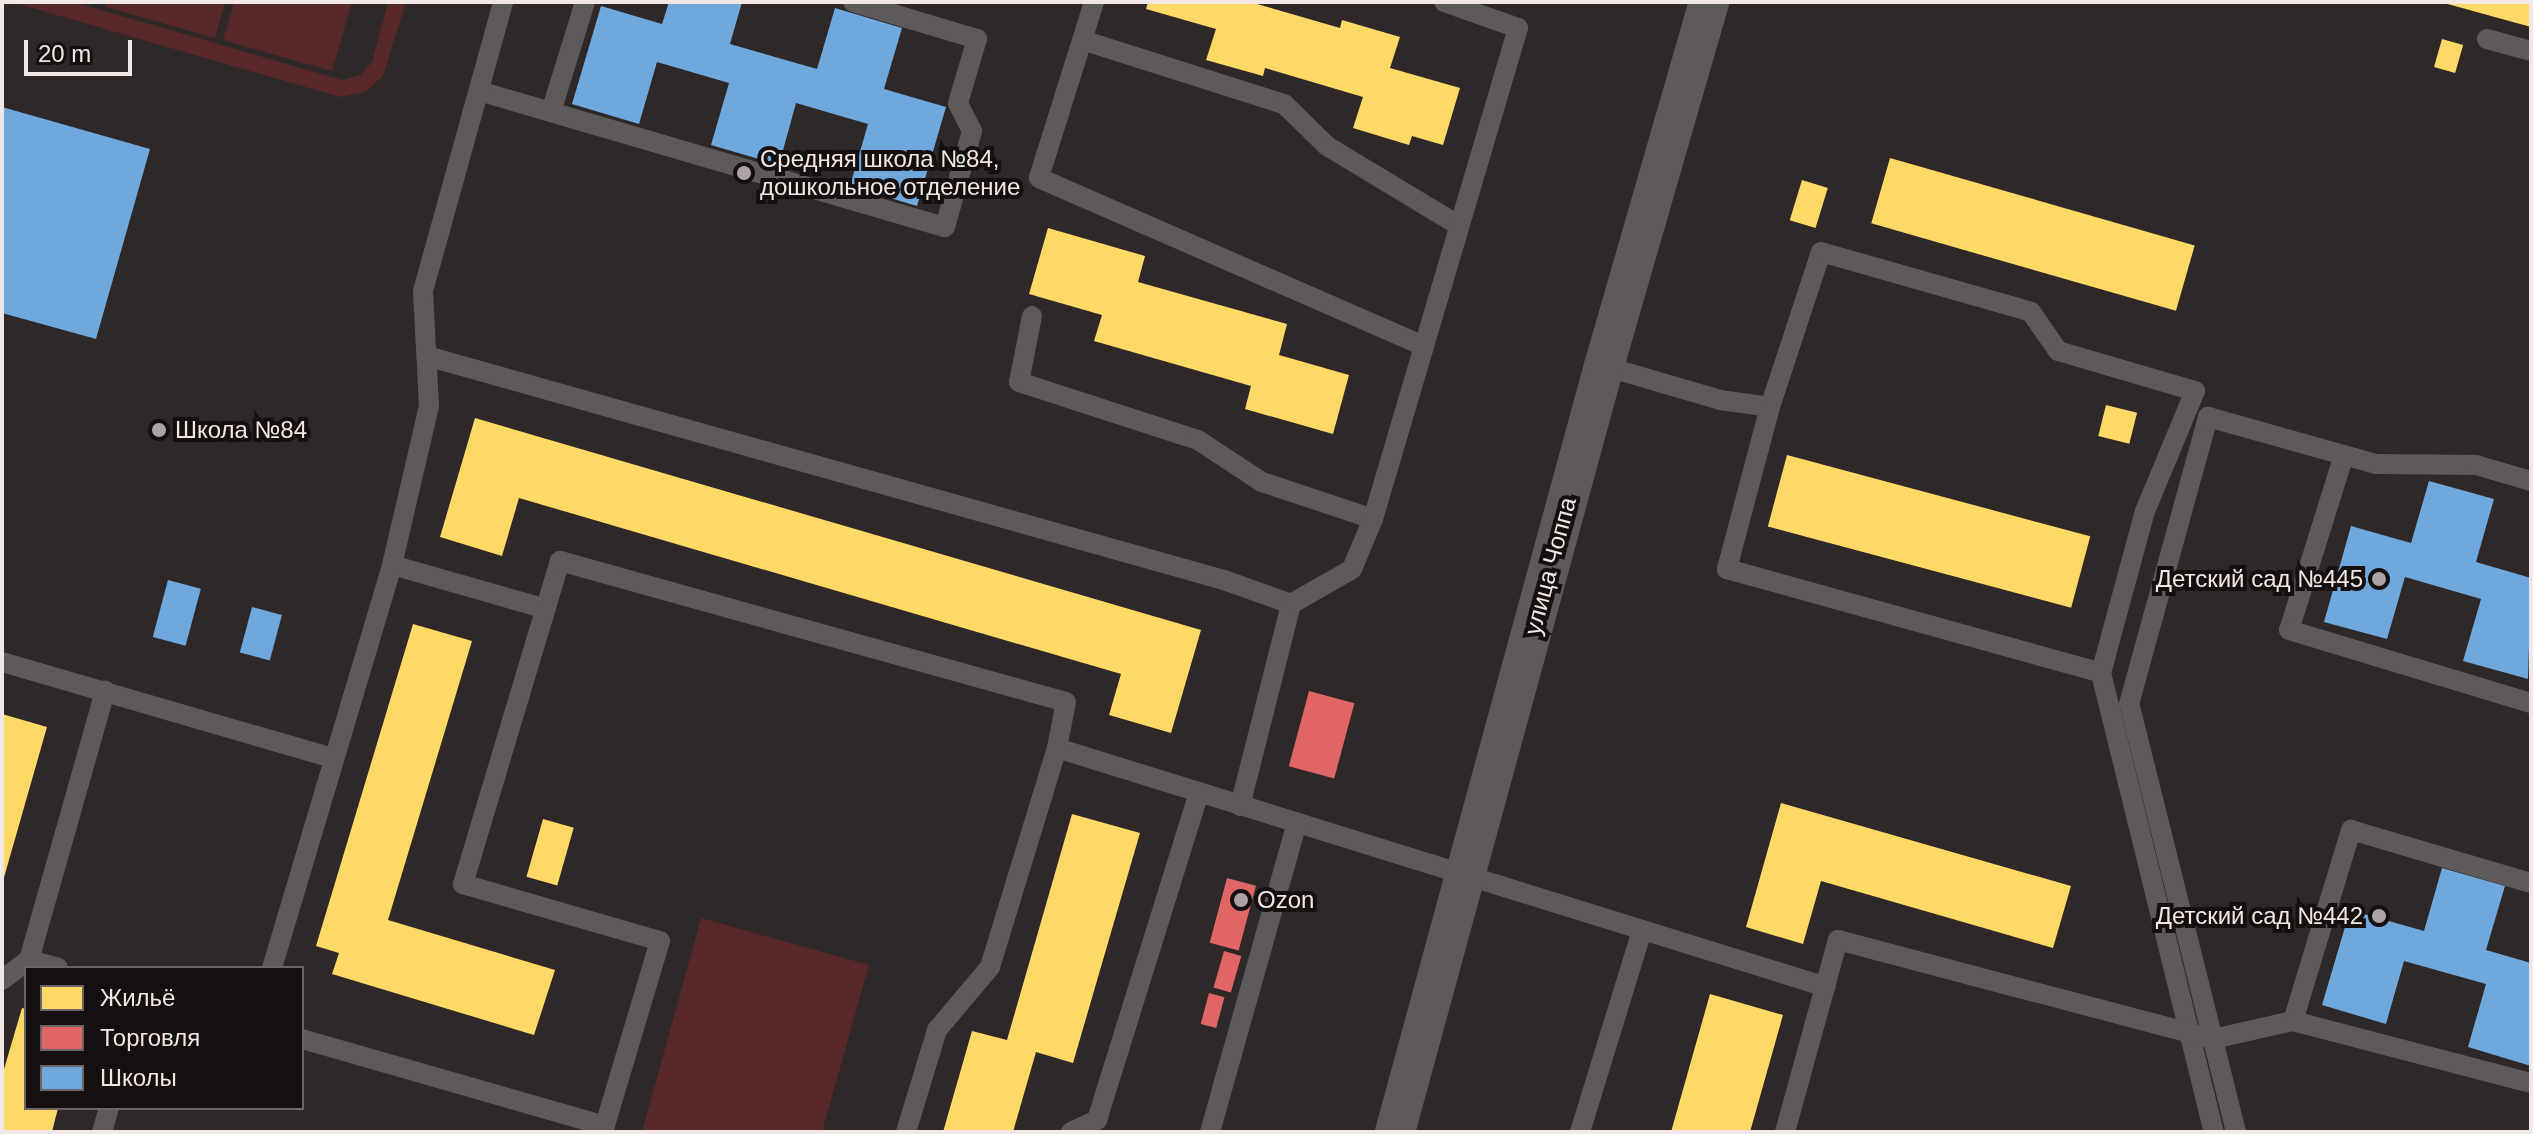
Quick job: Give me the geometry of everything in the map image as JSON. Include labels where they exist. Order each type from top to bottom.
[{"type":"street","name":"улица Чоппа","points":[[1395,1132],[1468,876],[1604,366],[1709,2]]},
{"type":"lane","points":[[273,966],[332,758],[392,565],[429,406],[430,357],[423,291],[503,2]]},
{"type":"lane","points":[[551,112],[585,2]]},
{"type":"lane","points":[[479,91],[945,227],[972,131],[958,103],[977,39],[853,2]]},
{"type":"lane","points":[[1094,2],[1039,178],[1421,345]]},
{"type":"lane","points":[[1240,806],[1291,604],[1352,569],[1373,519],[1421,345],[1518,28],[1444,2]]},
{"type":"lane","points":[[2487,39],[2531,51]]},
{"type":"lane","points":[[1082,40],[1284,104],[1327,146],[1458,225]]},
{"type":"lane","points":[[2101,673],[1727,569],[1770,407],[1821,252],[2031,312],[2058,351],[2195,391],[2145,511],[2101,673],[2214,1132]]},
{"type":"lane","points":[[1032,316],[1019,382],[1198,440],[1262,482],[1373,519]]},
{"type":"lane","points":[[430,357],[1224,580],[1291,604]]},
{"type":"lane","points":[[1604,366],[1720,400],[1770,407]]},
{"type":"lane","points":[[2236,1132],[2129,704],[2208,417],[2376,464],[2476,465],[2531,481]]},
{"type":"lane","points":[[2344,455],[2289,630],[2531,703]]},
{"type":"lane","points":[[304,1040],[604,1129],[660,941],[463,884],[560,561],[1066,702],[1057,748],[990,967],[937,1030],[906,1132]]},
{"type":"lane","points":[[392,565],[546,609]]},
{"type":"lane","points":[[2,662],[332,758]]},
{"type":"lane","points":[[2,980],[29,960],[105,691]]},
{"type":"lane","points":[[1057,748],[1826,987]]},
{"type":"lane","points":[[1071,1132],[1097,1120],[1199,793]]},
{"type":"lane","points":[[1210,1132],[1297,823]]},
{"type":"lane","points":[[2293,1021],[2351,830],[2531,883]]},
{"type":"lane","points":[[1580,1132],[1642,930]]},
{"type":"lane","points":[[1785,1132],[1838,940],[2213,1039],[2293,1021],[2531,1083]]},
{"type":"lane","points":[[29,960],[51,966]]},
{"type":"lane","points":[[102,1132],[108,1110]]},
{"type":"shaded area","points":[[12,2],[73,2],[342,80],[361,75],[372,62],[388,2],[406,2],[383,76],[365,92],[340,97]]},
{"type":"shaded area","points":[[107,2],[225,2],[215,38],[106,7]]},
{"type":"shaded area","points":[[234,2],[352,2],[332,71],[223,40]]},
{"type":"shaded area","points":[[701,918],[869,965],[822,1132],[642,1132]]},
{"type":"building: Жильё","points":[[1148,2],[1250,2],[1340,28],[1342,20],[1400,37],[1390,68],[1460,88],[1443,145],[1412,136],[1409,145],[1353,128],[1363,97],[1265,68],[1263,76],[1206,60],[1216,29],[1146,9]]},
{"type":"building: Жильё","points":[[2444,2],[2531,2],[2531,27],[2444,3]]},
{"type":"building: Жильё","points":[[2442,39],[2463,45],[2455,73],[2434,67]]},
{"type":"building: Жильё","points":[[1890,158],[2195,245],[2176,311],[1871,223]]},
{"type":"building: Жильё","points":[[1802,180],[1828,188],[1816,228],[1790,220]]},
{"type":"building: Жильё","points":[[1048,228],[1145,256],[1138,282],[1287,324],[1279,355],[1349,375],[1333,434],[1245,409],[1251,386],[1094,341],[1102,315],[1029,294]]},
{"type":"building: Жильё","points":[[2106,405],[2137,413],[2129,444],[2098,436]]},
{"type":"building: Жильё","points":[[475,418],[1201,630],[1171,733],[1109,715],[1121,674],[519,498],[502,556],[440,537]]},
{"type":"building: Жильё","points":[[1787,455],[2090,536],[2071,608],[1768,526]]},
{"type":"building: Жильё","points":[[413,624],[472,641],[388,920],[555,970],[534,1035],[332,974],[339,953],[316,946]]},
{"type":"building: Жильё","points":[[2,714],[47,727],[3,881],[2,881]]},
{"type":"building: Жильё","points":[[1781,803],[2071,886],[2053,948],[1821,881],[1803,944],[1746,927]]},
{"type":"building: Жильё","points":[[1072,814],[1140,833],[1073,1063],[1036,1052],[1013,1132],[943,1132],[972,1031],[1007,1040]]},
{"type":"building: Жильё","points":[[543,819],[574,828],[557,885],[526,877]]},
{"type":"building: Жильё","points":[[1710,994],[1783,1015],[1750,1132],[1671,1132]]},
{"type":"building: Жильё","points":[[24,1008],[24,1110],[58,1110],[52,1132],[2,1132],[2,1076]]},
{"type":"building: Торговля","points":[[1309,691],[1354,703],[1334,779],[1289,766]]},
{"type":"building: Торговля","points":[[1227,878],[1256,886],[1239,950],[1210,943]]},
{"type":"building: Торговля","points":[[1224,951],[1241,956],[1231,992],[1214,988]]},
{"type":"building: Торговля","points":[[1209,993],[1224,997],[1216,1028],[1201,1024]]},
{"type":"building: Школы","points":[[669,2],[742,2],[730,44],[817,69],[835,8],[902,28],[884,89],[946,107],[917,206],[850,186],[868,124],[796,103],[779,165],[711,145],[729,83],[657,62],[639,124],[572,104],[601,6],[662,24]]},
{"type":"building: Школы","points":[[2,107],[150,149],[96,339],[2,313]]},
{"type":"building: Школы","points":[[2429,481],[2494,499],[2476,562],[2531,578],[2528,679],[2463,661],[2481,599],[2405,577],[2387,639],[2324,622],[2351,526],[2411,543]]},
{"type":"building: Школы","points":[[168,580],[201,589],[186,646],[153,637]]},
{"type":"building: Школы","points":[[252,607],[282,615],[270,660],[240,652]]},
{"type":"building: Школы","points":[[2442,868],[2505,886],[2486,950],[2531,963],[2531,1066],[2468,1047],[2486,984],[2404,961],[2386,1024],[2322,1005],[2350,910],[2424,931]]},
{"type":"place","name":"Средняя школа №84, дошкольное отделение","points":[[744,173]]},
{"type":"place","name":"Школа №84","points":[[159,430]]},
{"type":"place","name":"Детский сад №445","points":[[2379,579]]},
{"type":"place","name":"Ozon","points":[[1241,900]]},
{"type":"place","name":"Детский сад №442","points":[[2379,916]]}]
